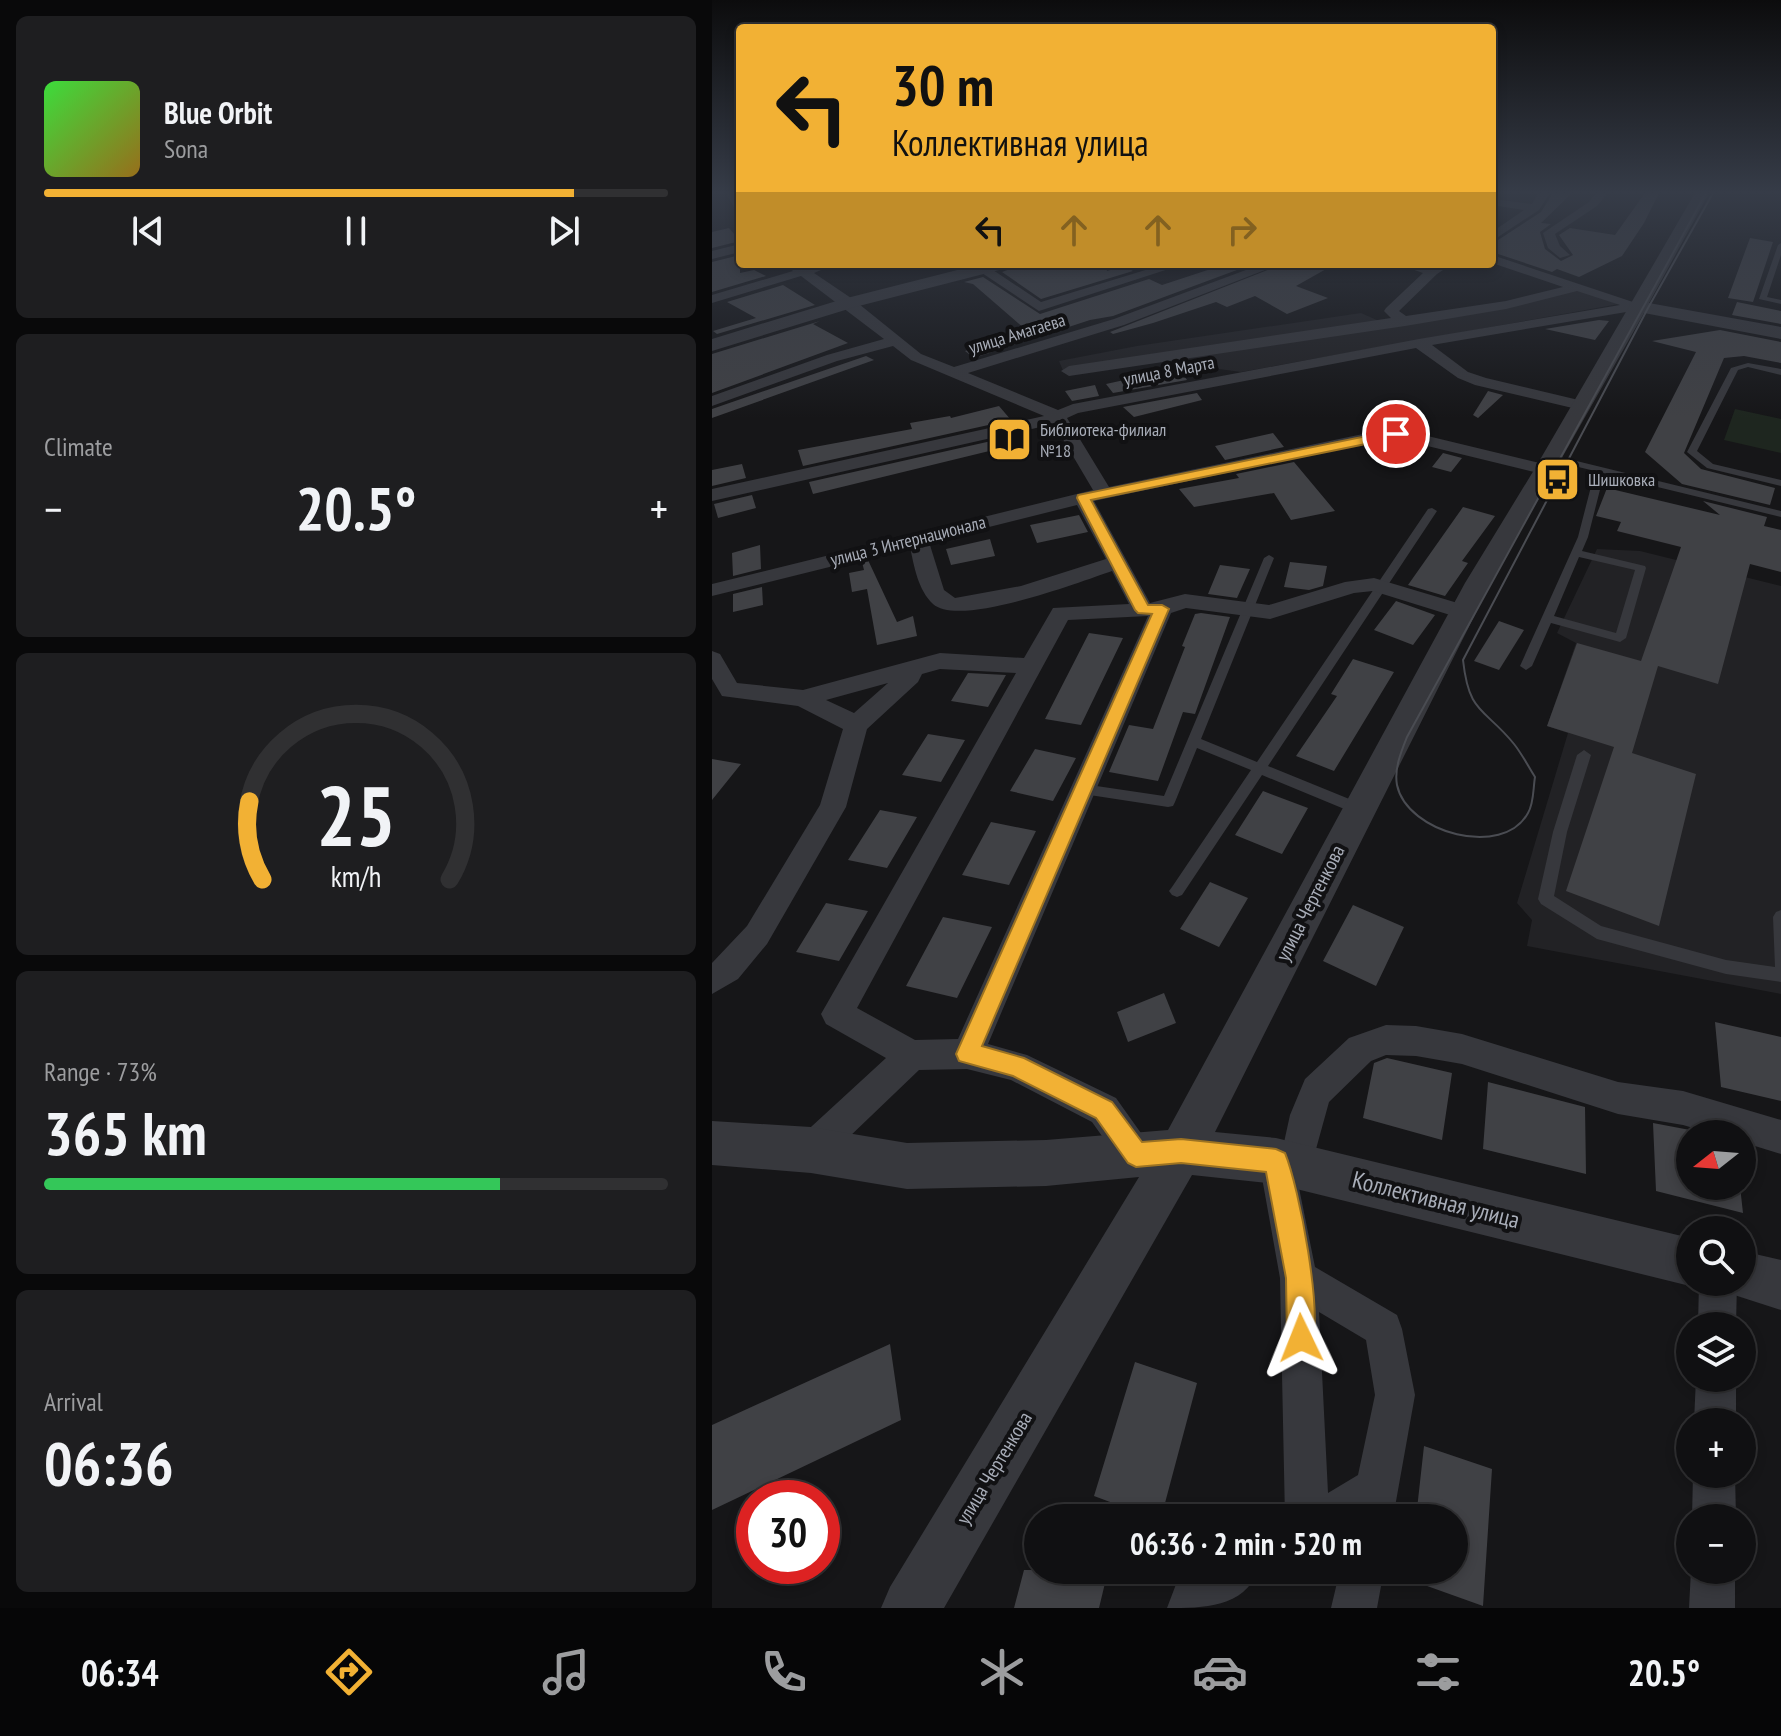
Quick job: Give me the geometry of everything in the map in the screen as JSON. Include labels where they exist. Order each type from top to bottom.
[{"type":"street","points":[[712,299],[797,268]]},
{"type":"street","points":[[797,268],[849,303],[916,357],[1058,416],[1104,493]]},
{"type":"street","points":[[712,345],[849,303],[984,268]]},
{"type":"street","points":[[994,268],[1039,307],[1165,268]]},
{"type":"street","name":"улица Амагаева","points":[[952,373],[1119,322],[1263,268]]},
{"type":"street","points":[[1420,268],[1432,271]]},
{"type":"street","points":[[1405,322],[1391,311],[1438,268]]},
{"type":"street","points":[[1520,268],[1648,308],[1781,333]]},
{"type":"street","name":"улица Чертенкова","points":[[1648,308],[1667,268]]},
{"type":"street","name":"улица Чертенкова","points":[[911,1608],[1158,1153],[1359,809],[1463,612],[1557,464],[1581,405],[1672,268]]},
{"type":"street","points":[[1069,371],[1405,322],[1506,305],[1578,287]]},
{"type":"street","points":[[1557,464],[1648,308]]},
{"type":"street","name":"улица 8 Марта","points":[[712,495],[1001,432],[1073,409],[1419,343],[1648,308]]},
{"type":"street","points":[[712,401],[832,358],[896,340]]},
{"type":"street","points":[[1419,343],[1463,375],[1481,382],[1581,405]]},
{"type":"street","name":"улица 3 Интернационала","points":[[712,590],[1104,493],[1396,434],[1557,464]]},
{"type":"street","points":[[1083,498],[1117,562],[1152,610]]},
{"type":"street","points":[[918,539],[936,591],[941,600],[950,605],[972,604],[1077,578],[1117,562]]},
{"type":"street","points":[[1158,1153],[1104,1110],[1016,1066],[967,1054],[912,1055],[837,1014],[1061,613],[1152,610],[1185,601],[1270,612],[1352,587],[1374,584],[1463,612]]},
{"type":"street","points":[[967,1054],[1083,789],[1152,610]]},
{"type":"street","points":[[712,659],[730,690],[803,698],[856,725]]},
{"type":"street","points":[[803,698],[940,661],[1031,666]]},
{"type":"street","points":[[712,980],[727,969],[757,935],[833,807],[856,725],[910,676],[913,668]]},
{"type":"street","points":[[1307,1504],[1299,1278],[1286,1164],[1317,1091],[1360,1049],[1386,1040],[1416,1041],[1462,1049],[1618,1098],[1683,1108],[1781,1137]]},
{"type":"street","points":[[811,1150],[912,1055]]},
{"type":"street","name":"Коллективная улица","points":[[712,1143],[811,1150],[907,1166],[1046,1163],[1158,1153],[1286,1164],[1676,1259]]},
{"type":"street","points":[[1299,1278],[1383,1329],[1395,1395],[1374,1503]]},
{"type":"street","points":[[1756,1279],[1781,1285]]},
{"type":"street","points":[[1190,1608],[1194,1595],[1213,1584]]},
{"type":"street","points":[[1354,1608],[1359,1584]]},
{"type":"street","points":[[1712,1608],[1713,1584]]},
{"type":"lane","points":[[1773,268],[1763,299],[1781,302]]},
{"type":"lane","points":[[1781,372],[1748,365],[1735,368],[1692,452],[1710,466],[1781,483]]},
{"type":"lane","points":[[1557,464],[1600,470],[1781,514]]},
{"type":"lane","points":[[1526,666],[1575,553],[1600,470]]},
{"type":"lane","points":[[1177,891],[1432,511]]},
{"type":"lane","points":[[1547,618],[1620,638],[1641,568],[1575,553]]},
{"type":"lane","points":[[1083,789],[1168,802],[1269,558]]},
{"type":"lane","points":[[1193,741],[1359,809]]},
{"type":"lane","points":[[1584,755],[1560,832],[1546,899],[1597,932],[1726,967],[1781,975]]},
{"type":"lane","points":[[1781,917],[1781,963]]},
{"type":"shaded area","points":[[1578,290],[1619,304],[1241,372],[1219,369],[1204,357],[1064,373],[1059,361],[1137,346],[1361,313],[1388,325]]},
{"type":"shaded area","points":[[1735,409],[1781,419],[1781,453],[1724,440]]},
{"type":"shaded area","points":[[1597,549],[1640,551],[1781,586],[1781,994],[1527,946],[1532,920],[1517,903],[1568,733],[1547,726],[1576,643],[1557,633]]},
{"type":"building","points":[[712,268],[740,268],[740,273],[754,270],[766,276],[712,292]]},
{"type":"building","points":[[1107,268],[1107,271],[1128,268],[1133,271],[1041,299],[1002,272],[1010,269]]},
{"type":"building","points":[[1214,268],[1242,268],[1113,316],[1090,320],[974,358],[965,351],[1026,330],[973,284],[964,282],[983,277],[1040,314],[1149,279],[1162,285]]},
{"type":"building","points":[[1273,268],[1328,268],[1296,286],[1328,298],[1287,314],[1255,296],[1227,307],[1216,302],[1153,323],[1113,334],[1110,332]]},
{"type":"building","points":[[1540,268],[1597,268],[1579,277],[1557,269],[1552,272]]},
{"type":"building","points":[[1739,268],[1764,268],[1753,302],[1728,298]]},
{"type":"building","points":[[783,285],[815,305],[717,334],[713,331],[756,318],[727,302]]},
{"type":"building","points":[[1737,302],[1781,311],[1781,324],[1732,315]]},
{"type":"building","points":[[820,321],[813,324],[848,343],[712,393],[712,354]]},
{"type":"building","points":[[1609,321],[1595,340],[1545,329]]},
{"type":"building","points":[[1720,330],[1781,342],[1781,363],[1744,356],[1724,358],[1684,453],[1701,469],[1775,488],[1770,505],[1682,484],[1645,452],[1696,352],[1652,341]]},
{"type":"building","points":[[866,356],[874,360],[712,418],[712,409]]},
{"type":"building","points":[[1179,368],[1187,380],[1113,393],[1106,384]]},
{"type":"building","points":[[1095,385],[1099,396],[1072,401],[1065,391]]},
{"type":"building","points":[[1488,391],[1503,395],[1478,418],[1473,415]]},
{"type":"building","points":[[1197,393],[1202,400],[1134,417],[1123,407]]},
{"type":"building","points":[[999,406],[1011,420],[803,466],[798,450],[912,429],[910,423],[951,418]]},
{"type":"building","points":[[1273,433],[1284,447],[1225,460],[1215,446]]},
{"type":"building","points":[[1023,434],[1030,441],[813,494],[809,482]]},
{"type":"building","points":[[1443,453],[1462,458],[1451,472],[1432,467]]},
{"type":"building","points":[[1294,462],[1335,511],[1291,520],[1274,493],[1194,507],[1179,489],[1239,478],[1236,474]]},
{"type":"building","points":[[742,464],[746,478],[712,486],[712,470]]},
{"type":"building","points":[[1607,488],[1720,515],[1703,501],[1767,517],[1764,526],[1781,530],[1781,572],[1750,564],[1718,684],[1658,666],[1632,753],[1696,774],[1659,926],[1566,891],[1614,747],[1547,726],[1577,643],[1641,661],[1681,547],[1617,531],[1621,522],[1596,516]]},
{"type":"building","points":[[752,495],[756,508],[718,518],[714,504]]},
{"type":"building","points":[[1463,507],[1495,516],[1462,561],[1468,563],[1445,596],[1408,585]]},
{"type":"building","points":[[1079,515],[1088,532],[1037,543],[1030,525]]},
{"type":"building","points":[[990,539],[995,556],[951,565],[946,549]]},
{"type":"building","points":[[760,545],[761,569],[733,576],[732,553]]},
{"type":"building","points":[[868,560],[897,622],[913,616],[917,636],[877,645],[867,589],[852,592],[849,573],[864,570],[862,562]]},
{"type":"building","points":[[1290,562],[1327,566],[1323,586],[1309,590],[1284,587]]},
{"type":"building","points":[[1220,565],[1250,569],[1237,598],[1208,594]]},
{"type":"building","points":[[762,587],[763,605],[733,612],[733,594]]},
{"type":"building","points":[[1396,601],[1435,615],[1413,645],[1374,630]]},
{"type":"building","points":[[1195,614],[1230,617],[1195,714],[1183,712],[1158,781],[1109,772],[1129,725],[1153,729]]},
{"type":"building","points":[[1499,621],[1524,630],[1499,670],[1474,661]]},
{"type":"building","points":[[1089,633],[1123,638],[1081,725],[1045,719]]},
{"type":"building","points":[[1353,659],[1394,672],[1334,771],[1296,756],[1337,696],[1331,694]]},
{"type":"building","points":[[968,673],[1006,675],[988,707],[951,701]]},
{"type":"building","points":[[928,734],[965,740],[941,782],[902,775]]},
{"type":"building","points":[[1035,749],[1076,758],[1053,801],[1010,791]]},
{"type":"building","points":[[712,759],[741,764],[712,800]]},
{"type":"building","points":[[1263,791],[1308,808],[1282,854],[1235,835]]},
{"type":"building","points":[[880,810],[917,817],[887,868],[848,860]]},
{"type":"building","points":[[991,822],[1036,831],[1009,885],[962,875]]},
{"type":"building","points":[[1210,882],[1248,898],[1219,947],[1180,929]]},
{"type":"building","points":[[826,903],[868,911],[839,961],[796,952]]},
{"type":"building","points":[[1353,905],[1404,927],[1376,986],[1323,961]]},
{"type":"building","points":[[943,917],[992,927],[957,998],[906,986]]},
{"type":"building","points":[[1164,993],[1176,1023],[1128,1042],[1117,1012]]},
{"type":"building","points":[[1715,1022],[1781,1037],[1781,1101],[1721,1087]]},
{"type":"building","points":[[1387,1058],[1452,1073],[1442,1140],[1363,1118],[1374,1063]]},
{"type":"building","points":[[1488,1082],[1585,1107],[1586,1174],[1483,1149]]},
{"type":"building","points":[[1653,1123],[1676,1127],[1676,1196],[1656,1191]]},
{"type":"building","points":[[1692,1200],[1742,1200],[1743,1213]]},
{"type":"building","points":[[890,1344],[901,1420],[775,1480],[736,1480],[736,1499],[712,1510],[712,1425]]},
{"type":"building","points":[[1135,1362],[1197,1383],[1165,1504],[1115,1504],[1094,1496]]},
{"type":"building","points":[[1424,1446],[1492,1469],[1483,1606],[1422,1584],[1468,1584],[1468,1504],[1418,1504]]},
{"type":"building","points":[[1024,1570],[1024,1584],[1105,1584],[1099,1608],[1014,1608]]},
{"type":"tram line","points":[[1665,268],[1407,737],[1397,767],[1397,785],[1404,802],[1418,816],[1436,827],[1478,837],[1498,835],[1516,827],[1530,809],[1535,777],[1514,744],[1474,701],[1463,660],[1671,268]]},
{"type":"place","name":"Библиотека-филиал №18","points":[[1009,440]]},
{"type":"place","name":"Шишковка","points":[[1557,480]]},
{"type":"route","points":[[1301,1338],[1299,1278],[1276,1161],[1181,1151],[1136,1155],[1104,1110],[1016,1066],[967,1054],[1162,609],[1143,610],[1083,498],[1396,434]]}]
